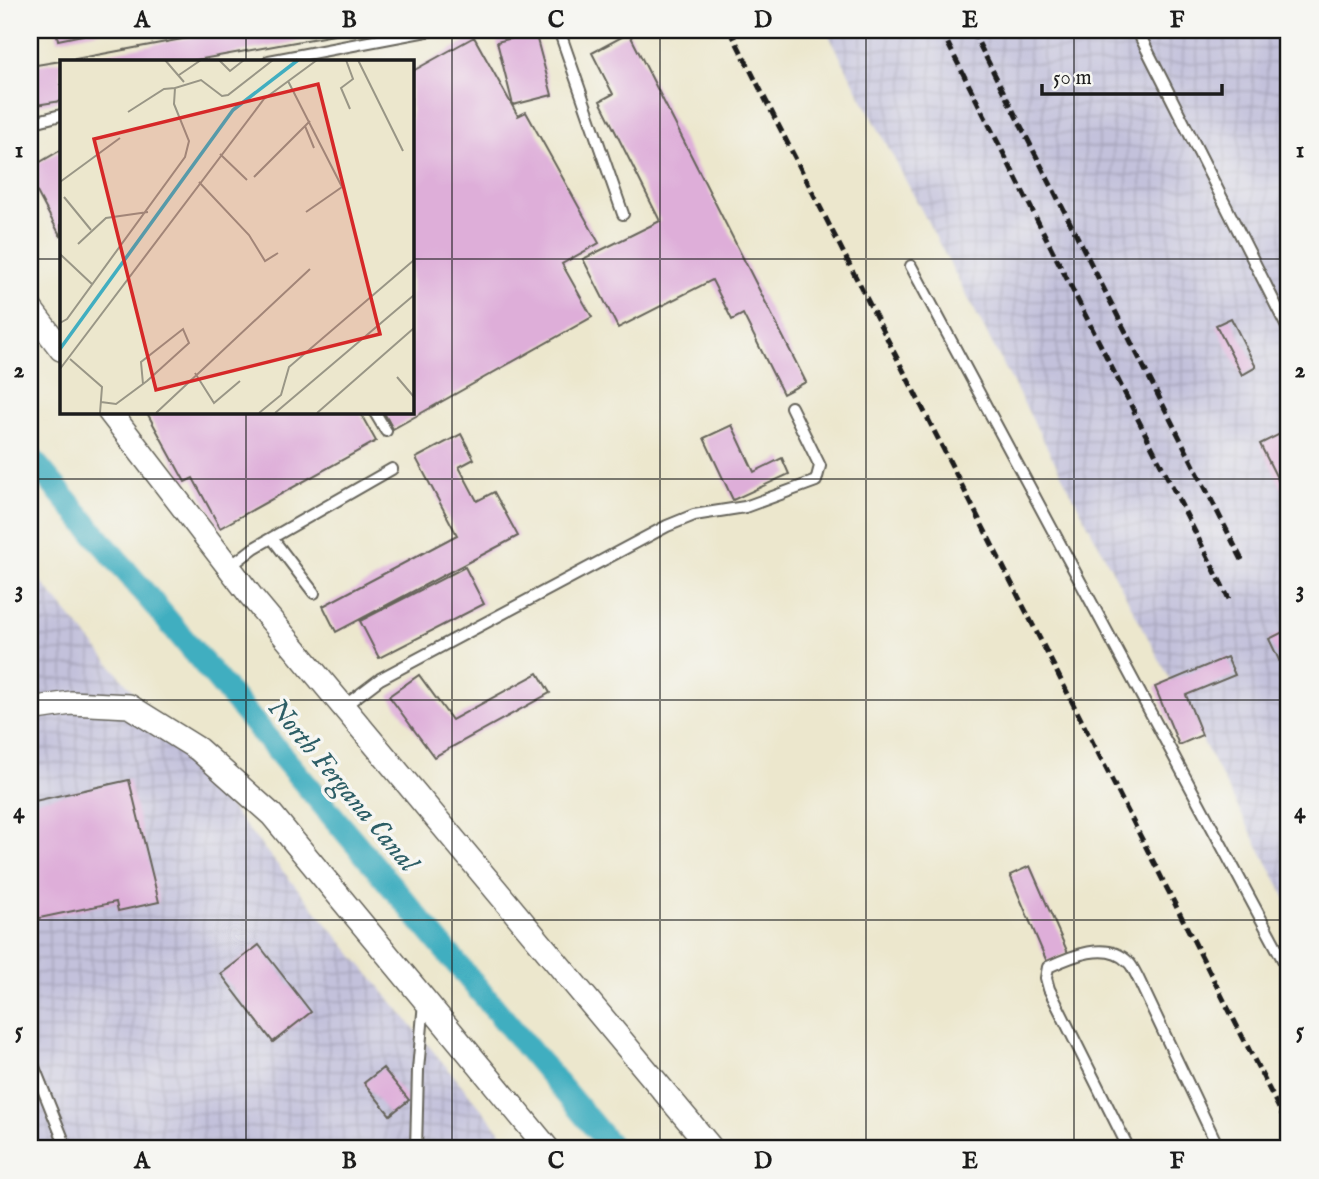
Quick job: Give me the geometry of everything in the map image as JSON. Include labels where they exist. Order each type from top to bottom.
[{"type":"street","points":[[30,308],[60,348]]},
{"type":"street","points":[[111,413],[228,568],[712,1149]]},
{"type":"street","points":[[30,709],[71,702],[129,706],[198,749],[272,814],[548,1149]]},
{"type":"lane","points":[[274,60],[432,30]]},
{"type":"lane","points":[[559,30],[623,214]]},
{"type":"lane","points":[[1137,30],[1289,331]]},
{"type":"lane","points":[[1286,30],[1289,36]]},
{"type":"lane","points":[[30,123],[60,115]]},
{"type":"lane","points":[[911,266],[1288,965]]},
{"type":"lane","points":[[342,707],[380,679],[667,526],[694,516],[745,507],[816,481],[820,466],[791,407]]},
{"type":"lane","points":[[375,413],[386,431]]},
{"type":"lane","points":[[228,568],[272,538],[392,468]]},
{"type":"lane","points":[[272,538],[314,593]]},
{"type":"lane","points":[[1129,1149],[1049,989],[1046,978],[1048,967],[1077,954],[1107,952],[1126,960],[1138,976],[1219,1149]]},
{"type":"lane","points":[[416,1149],[418,1070],[425,998]]},
{"type":"lane","points":[[30,1057],[67,1149]]},
{"type":"shaded area","points":[[826,30],[1289,30],[1289,904]]},
{"type":"shaded area","points":[[30,563],[34,573],[515,1149],[30,1149]]},
{"type":"building","points":[[56,30],[102,30],[102,31],[58,40]]},
{"type":"building","points":[[230,30],[356,31],[196,60],[70,60]]},
{"type":"building","points":[[535,32],[552,95],[513,105],[497,42]]},
{"type":"building","points":[[629,33],[806,382],[783,394],[743,314],[732,320],[712,280],[618,328],[583,259],[660,221],[600,101],[613,94],[592,53]]},
{"type":"building","points":[[474,37],[518,116],[526,112],[599,243],[562,264],[592,317],[393,429],[384,413],[413,413],[413,71]]},
{"type":"building","points":[[60,61],[60,101],[30,106],[30,66]]},
{"type":"building","points":[[60,151],[60,235],[30,179],[30,168]]},
{"type":"building","points":[[1231,318],[1256,367],[1242,375],[1216,325]]},
{"type":"building","points":[[147,413],[360,413],[376,441],[220,528],[193,478],[185,482]]},
{"type":"building","points":[[732,425],[754,472],[782,458],[789,474],[733,500],[704,438]]},
{"type":"building","points":[[1286,431],[1289,437],[1289,492],[1285,494],[1260,444]]},
{"type":"building","points":[[461,434],[474,459],[459,467],[477,501],[494,492],[518,536],[336,632],[323,606],[457,535],[416,458]]},
{"type":"building","points":[[465,567],[484,604],[379,658],[360,621]]},
{"type":"building","points":[[1289,629],[1289,681],[1269,639]]},
{"type":"building","points":[[1227,657],[1235,675],[1186,695],[1202,735],[1179,745],[1155,687]]},
{"type":"building","points":[[538,673],[550,693],[434,757],[389,696],[419,675],[452,720]]},
{"type":"building","points":[[129,780],[159,902],[118,911],[116,902],[30,920],[30,802]]},
{"type":"building","points":[[1030,866],[1068,953],[1047,962],[1010,875]]},
{"type":"building","points":[[259,945],[311,1012],[273,1042],[221,974]]},
{"type":"building","points":[[383,1068],[409,1100],[390,1115],[364,1083]]},
{"type":"waterway","name":"North Fergana Canal","points":[[30,457],[613,1149]]},
{"type":"railway","points":[[730,30],[1289,1128]]},
{"type":"railway","points":[[941,30],[1229,599]]},
{"type":"railway","points":[[972,30],[1244,564]]}]
